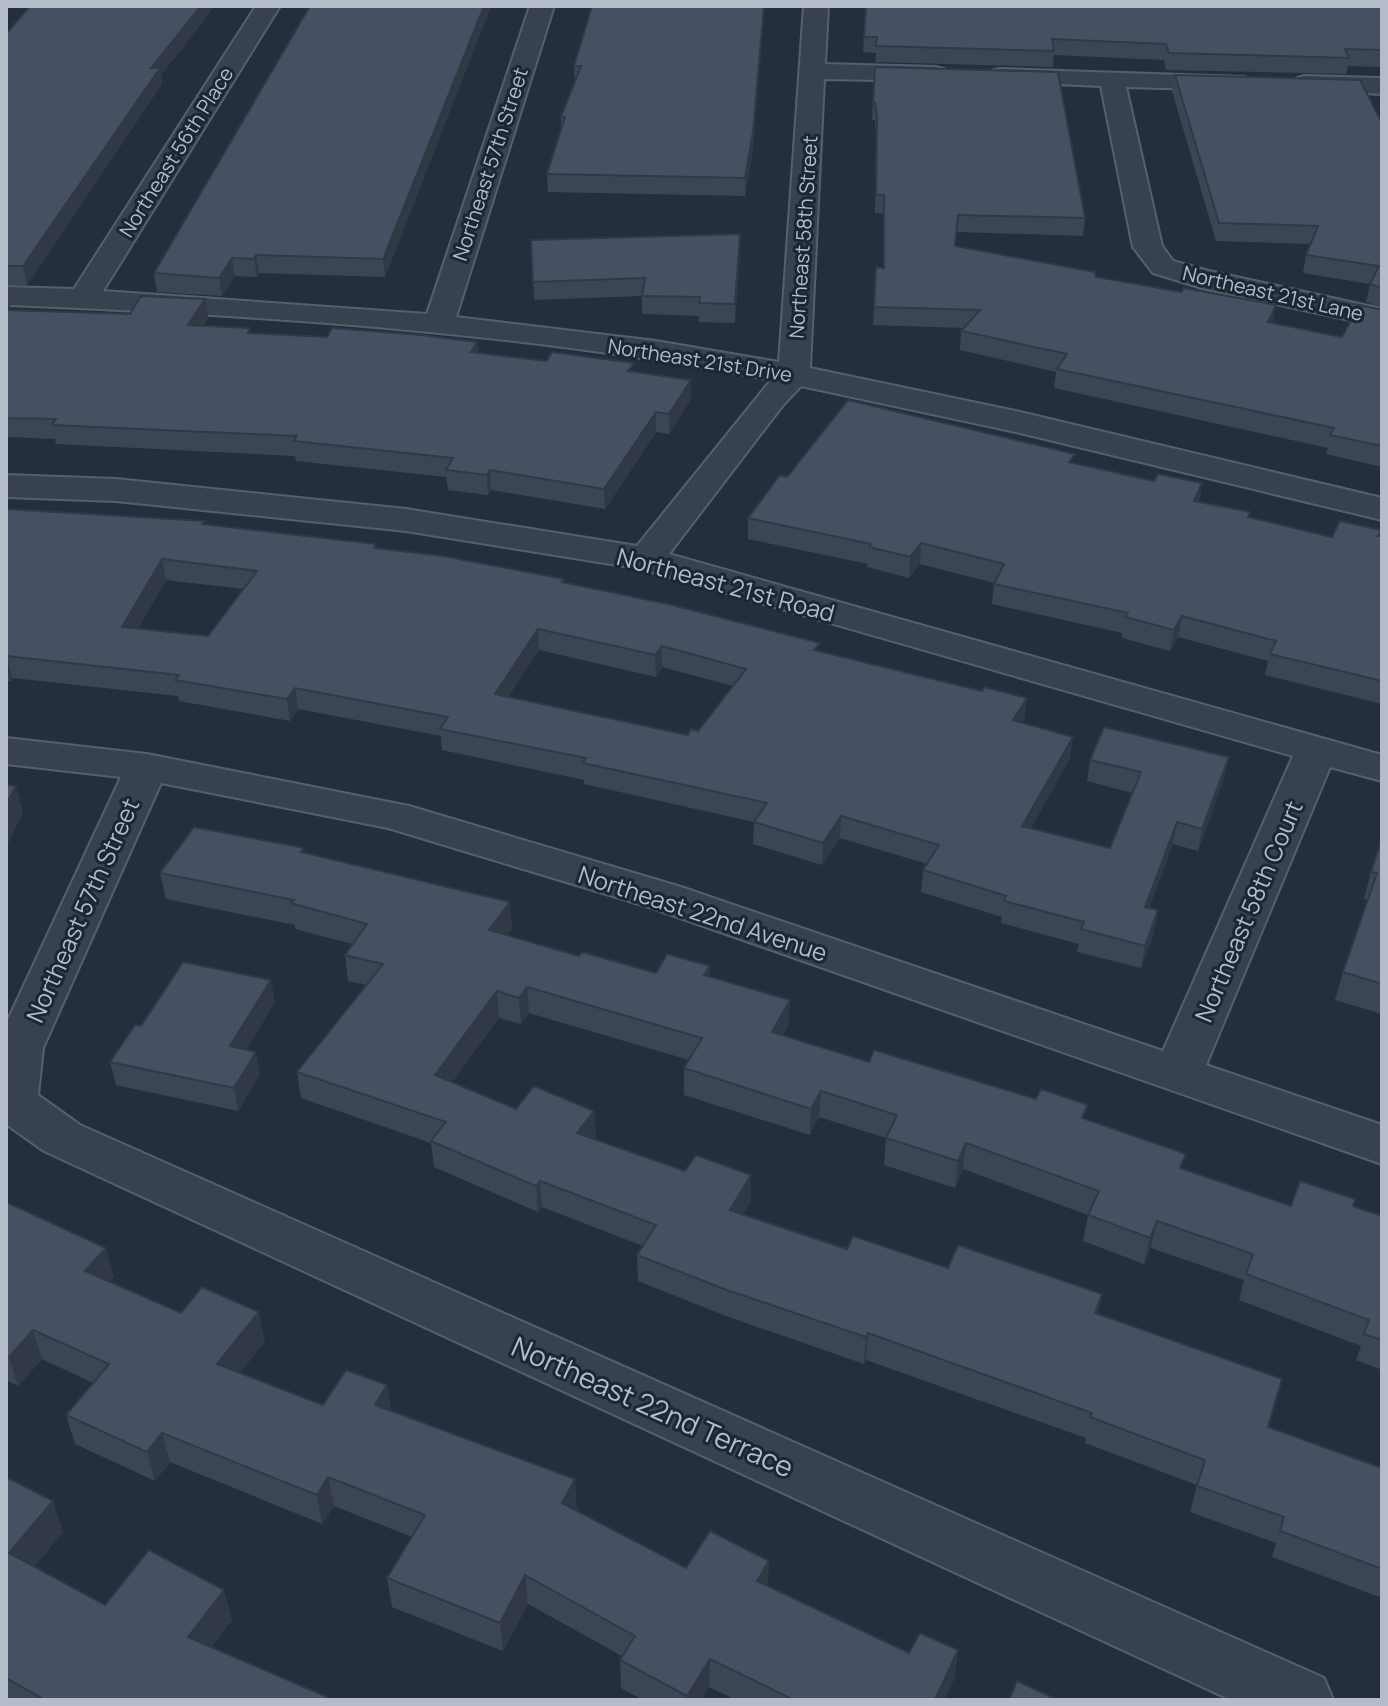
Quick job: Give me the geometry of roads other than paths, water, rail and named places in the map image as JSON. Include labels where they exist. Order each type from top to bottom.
[{"type":"street","name":"Northeast 56th Place","points":[[83,299],[268,6]]},
{"type":"street","name":"Northeast 57th Street","points":[[439,323],[542,6]]},
{"type":"street","name":"Northeast 58th Street","points":[[794,375],[816,6]]},
{"type":"street","points":[[814,71],[1255,82]]},
{"type":"street","name":"Northeast 21st Lane","points":[[1112,79],[1148,247],[1163,267],[1202,279],[1382,318]]},
{"type":"street","points":[[1287,83],[1382,86]]},
{"type":"street","name":"Northeast 21st Drive","points":[[6,296],[299,310],[439,323],[656,351],[794,375],[1010,420],[1382,509]]},
{"type":"street","points":[[646,559],[771,398],[794,375]]},
{"type":"street","name":"Northeast 21st Road","points":[[6,486],[116,490],[406,520],[646,559],[1382,768]]},
{"type":"street","name":"Northeast 58th Court","points":[[1178,1074],[1317,749]]},
{"type":"street","name":"Northeast 22nd Avenue","points":[[6,751],[147,767],[394,816],[665,897],[1382,1145]]},
{"type":"street","name":"Northeast 57th Street","points":[[12,1102],[19,1048],[147,767]]},
{"type":"street","name":"Northeast 22nd Terrace","points":[[12,1102],[62,1138],[1301,1700]]}]
